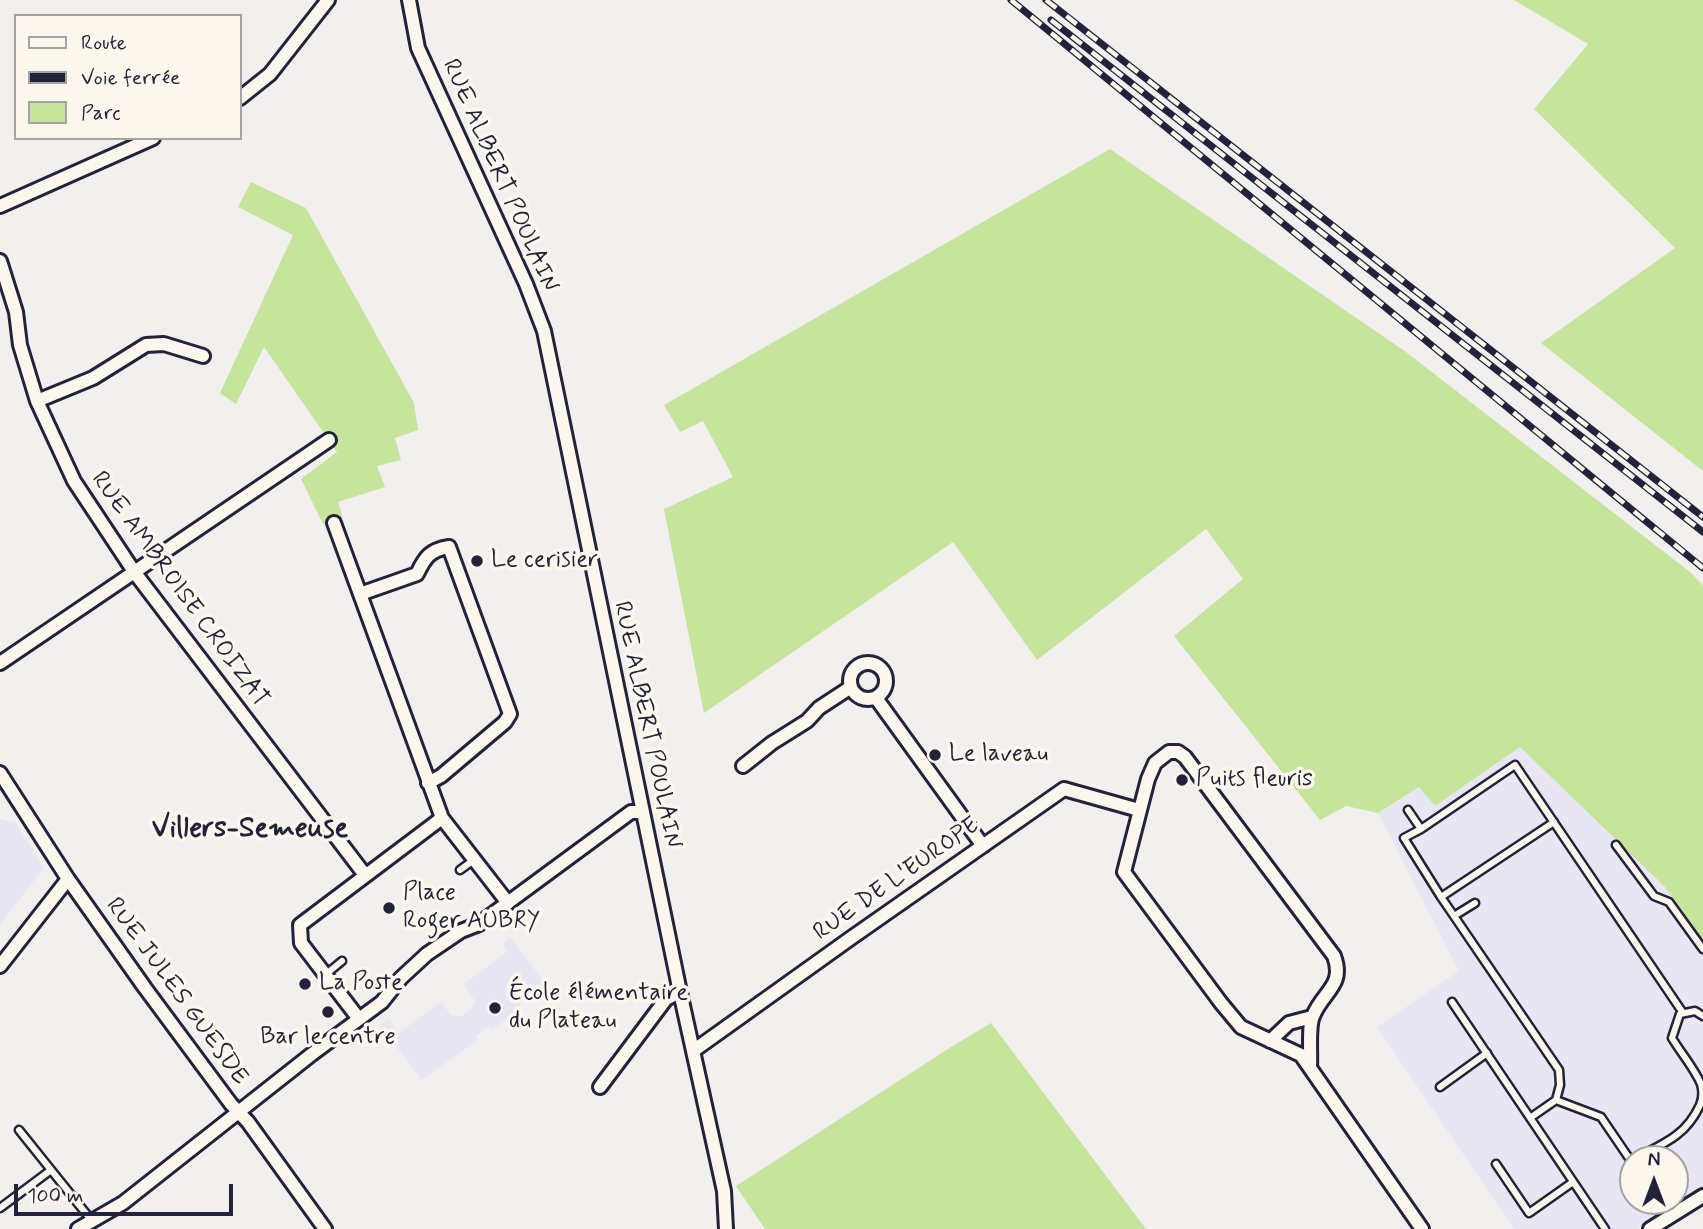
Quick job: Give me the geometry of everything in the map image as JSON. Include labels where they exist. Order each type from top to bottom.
[{"type":"street","points":[[242,96],[270,74],[328,0]]},
{"type":"street","name":"RUE ALBERT POULAIN","points":[[409,0],[418,48],[526,284],[544,331],[730,1228]]},
{"type":"street","points":[[0,206],[148,140]]},
{"type":"street","name":"RUE AMBROISE CROIZAT","points":[[0,261],[16,312],[20,345],[37,401],[74,481],[135,573],[365,875]]},
{"type":"street","points":[[37,401],[93,378],[146,345],[164,344],[203,356]]},
{"type":"street","points":[[0,663],[329,440]]},
{"type":"street","points":[[334,523],[442,818],[508,903]]},
{"type":"street","points":[[360,594],[417,574],[425,557],[435,549],[449,547],[464,585],[510,714],[505,722],[441,776],[428,783]]},
{"type":"street","points":[[864,663],[876,664],[887,678],[885,690],[876,698],[858,697],[851,687],[853,670],[864,663]]},
{"type":"street","points":[[743,766],[851,687]]},
{"type":"street","points":[[876,698],[983,846]]},
{"type":"street","points":[[1310,1067],[1312,1017],[1338,977],[1334,956],[1185,757],[1178,752],[1169,752],[1155,763],[1139,810],[1124,872],[1241,1027],[1301,1055],[1422,1229]]},
{"type":"street","name":"RUE JULES GUESDE","points":[[0,773],[68,878],[145,988],[325,1229]]},
{"type":"street","name":"RUE DE L'EUROPE","points":[[693,1051],[1064,789],[1139,810]]},
{"type":"street","points":[[0,797],[14,794]]},
{"type":"street","points":[[78,1229],[123,1203],[382,1002],[401,978],[427,954],[461,931],[479,924],[631,812],[643,812]]},
{"type":"street","points":[[359,1019],[301,943],[300,925],[442,818]]},
{"type":"street","points":[[0,966],[68,878]]},
{"type":"street","points":[[600,1087],[666,999],[680,992]]},
{"type":"street","points":[[1270,1041],[1289,1023],[1312,1017]]},
{"type":"street","points":[[1650,1229],[1703,1196]]},
{"type":"lane","points":[[1530,1118],[1556,1100],[1560,1085],[1559,1070],[1404,838],[1515,765],[1683,1013]]},
{"type":"lane","points":[[1408,810],[1421,829]]},
{"type":"lane","points":[[1441,897],[1554,822]]},
{"type":"lane","points":[[1616,845],[1654,896],[1669,902],[1703,949]]},
{"type":"lane","points":[[460,870],[475,859]]},
{"type":"lane","points":[[1454,916],[1475,903]]},
{"type":"lane","points":[[325,975],[342,961]]},
{"type":"lane","points":[[1452,1002],[1605,1229]]},
{"type":"lane","points":[[1662,1145],[1689,1127],[1703,1098],[1702,1086],[1672,1038],[1680,1014],[1695,1011],[1703,1016]]},
{"type":"lane","points":[[1440,1087],[1487,1054]]},
{"type":"lane","points":[[1556,1100],[1601,1117],[1621,1145]]},
{"type":"lane","points":[[19,1130],[92,1222]]},
{"type":"lane","points":[[1496,1164],[1529,1213],[1573,1182]]},
{"type":"lane","points":[[0,1208],[51,1170]]},
{"type":"shaded area","points":[[1520,747],[1664,886],[1703,941],[1703,1191],[1689,1199],[1689,1145],[1619,1145],[1619,1215],[1662,1215],[1638,1229],[1514,1229],[1377,1027],[1459,971],[1378,813],[1419,787],[1435,806]]},
{"type":"shaded area","points":[[0,819],[16,823],[44,868],[0,924]]},
{"type":"shaded area","name":"École élémentaire du Plateau","points":[[510,937],[550,990],[541,996],[537,991],[521,1003],[518,1010],[493,1029],[489,1026],[476,1036],[478,1040],[422,1080],[380,1025],[389,1019],[399,1033],[441,1002],[451,1015],[462,1016],[473,1007],[475,1001],[464,984],[508,951],[502,944]]},
{"type":"green space","points":[[1514,0],[1703,0],[1703,471],[1541,343],[1675,248],[1534,109],[1588,44]]},
{"type":"green space","points":[[1110,149],[1406,352],[1690,572],[1703,585],[1703,941],[1664,886],[1520,747],[1435,806],[1419,787],[1378,813],[1346,806],[1320,820],[1174,636],[1243,579],[1206,529],[1037,660],[953,542],[704,713],[664,509],[733,477],[703,421],[680,432],[664,405]]},
{"type":"green space","points":[[251,182],[306,208],[414,403],[418,430],[395,438],[401,460],[377,466],[385,487],[338,502],[343,518],[323,524],[301,479],[337,452],[264,347],[236,404],[220,393],[293,235],[238,207]]},
{"type":"green space","points":[[991,1023],[1146,1229],[765,1229],[736,1186]]},
{"type":"railway","points":[[1011,0],[1703,568]]},
{"type":"railway","points":[[1046,0],[1703,517]]},
{"type":"railway","points":[[1051,20],[1703,532]]},
{"type":"place","name":"Le cerisier","points":[[477,561]]},
{"type":"place","name":"Le laveau","points":[[935,755]]},
{"type":"place","name":"Puits fleuris","points":[[1182,780]]},
{"type":"place","name":"Place Roger AUBRY","points":[[389,908]]},
{"type":"place","name":"La Poste","points":[[305,984]]},
{"type":"place","name":"École élémentaire du Plateau","points":[[495,1008]]},
{"type":"place","name":"Bar le centre","points":[[328,1012]]},
{"type":"district","name":"Villers-Semeuse","points":[[250,830]]}]
